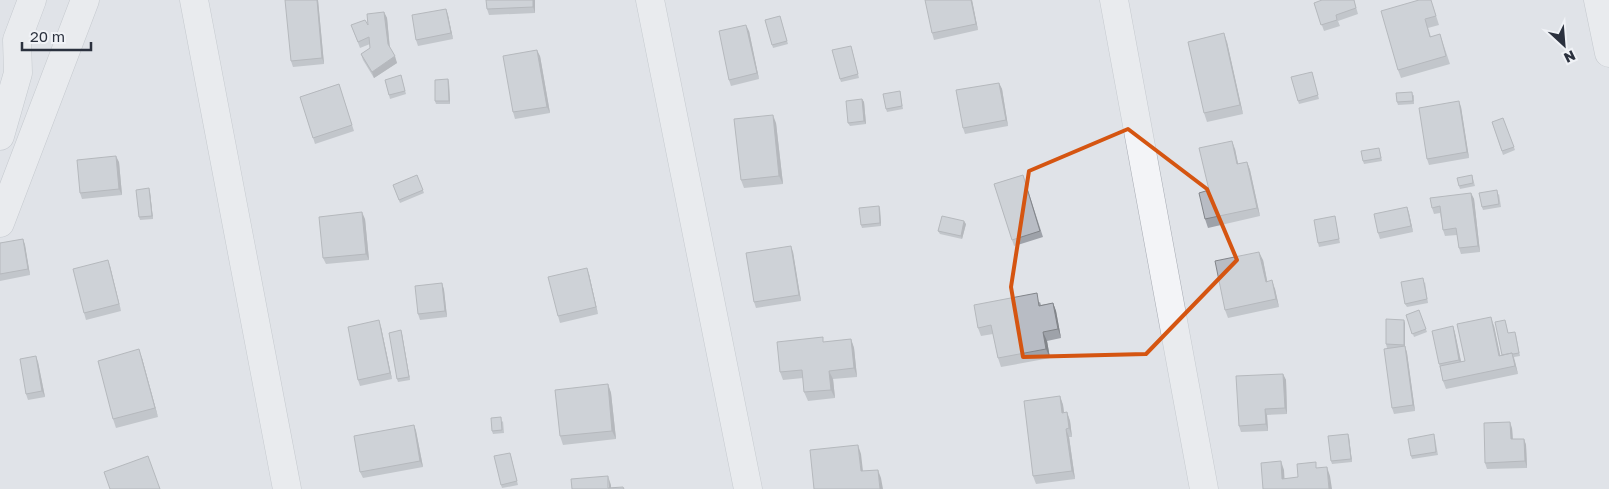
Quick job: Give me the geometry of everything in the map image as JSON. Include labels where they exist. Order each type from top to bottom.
[{"type":"street","points":[[0,136],[18,73],[8,48],[32,0]]},
{"type":"street","points":[[0,223],[85,0]]},
{"type":"street","points":[[194,0],[287,489]]},
{"type":"street","points":[[650,0],[748,489]]},
{"type":"street","points":[[1114,0],[1204,489]]},
{"type":"street","points":[[1598,0],[1609,53]]},
{"type":"highlighted area","points":[[1128,129],[1207,189],[1237,260],[1146,354],[1023,357],[1011,287],[1029,171]]},
{"type":"building","points":[[285,0],[317,0],[322,58],[291,61]]},
{"type":"building","points":[[486,0],[533,0],[533,7],[487,9]]},
{"type":"building","points":[[925,0],[971,0],[976,24],[932,33]]},
{"type":"building","points":[[1322,0],[1354,0],[1356,8],[1336,15],[1337,20],[1321,25],[1314,3]]},
{"type":"building","points":[[1419,0],[1431,0],[1436,16],[1425,19],[1430,37],[1440,34],[1446,56],[1398,70],[1381,11]]},
{"type":"building","points":[[446,9],[451,33],[416,40],[412,15]]},
{"type":"building","points":[[384,12],[388,44],[395,56],[372,72],[361,54],[370,48],[369,37],[358,42],[351,25],[365,20],[368,25],[367,14]]},
{"type":"building","points":[[780,16],[787,41],[772,45],[765,20]]},
{"type":"building","points":[[746,25],[757,73],[729,80],[719,31]]},
{"type":"building","points":[[1224,33],[1240,105],[1204,113],[1188,42]]},
{"type":"building","points":[[851,46],[858,74],[840,79],[832,50]]},
{"type":"building","points":[[537,50],[547,107],[513,112],[503,56]]},
{"type":"building","points":[[1312,72],[1318,95],[1298,101],[1291,77]]},
{"type":"building","points":[[401,75],[405,91],[389,95],[385,80]]},
{"type":"building","points":[[448,79],[449,101],[435,101],[435,80]]},
{"type":"building","points":[[999,83],[1006,120],[963,128],[956,90]]},
{"type":"building","points":[[339,84],[352,125],[313,138],[300,97]]},
{"type":"building","points":[[900,91],[902,106],[886,109],[883,94]]},
{"type":"building","points":[[1412,92],[1413,101],[1397,102],[1396,93]]},
{"type":"building","points":[[862,99],[864,121],[848,123],[846,101]]},
{"type":"building","points":[[1459,101],[1467,152],[1427,159],[1419,108]]},
{"type":"building","points":[[773,115],[779,176],[741,180],[734,119]]},
{"type":"building","points":[[1503,118],[1514,147],[1502,151],[1492,122]]},
{"type":"building","points":[[1232,141],[1237,164],[1247,162],[1257,208],[1205,219],[1199,193],[1209,190],[1199,148]]},
{"type":"building","points":[[1379,148],[1381,158],[1363,161],[1361,151]]},
{"type":"building","points":[[116,156],[119,189],[80,193],[77,160]]},
{"type":"building","points":[[417,175],[423,190],[399,200],[393,185]]},
{"type":"building","points":[[1023,175],[1040,231],[1012,240],[994,184]]},
{"type":"building","points":[[1472,175],[1473,183],[1459,186],[1457,178]]},
{"type":"building","points":[[149,188],[152,216],[139,217],[136,190]]},
{"type":"building","points":[[1497,190],[1499,204],[1482,207],[1479,193]]},
{"type":"building","points":[[1471,193],[1478,246],[1459,248],[1456,228],[1443,230],[1440,206],[1432,208],[1430,198]]},
{"type":"building","points":[[879,206],[880,223],[861,225],[859,208]]},
{"type":"building","points":[[1407,207],[1411,226],[1378,233],[1374,214]]},
{"type":"building","points":[[362,212],[366,254],[323,258],[319,217]]},
{"type":"building","points":[[942,216],[964,221],[961,236],[938,231]]},
{"type":"building","points":[[1335,216],[1339,239],[1318,243],[1314,220]]},
{"type":"building","points":[[23,239],[28,269],[0,274],[0,243]]},
{"type":"building","points":[[791,246],[799,295],[754,302],[746,253]]},
{"type":"building","points":[[1259,252],[1266,282],[1272,280],[1276,299],[1225,310],[1215,261]]},
{"type":"building","points":[[108,260],[119,304],[84,313],[73,269]]},
{"type":"building","points":[[587,268],[596,307],[558,316],[548,277]]},
{"type":"building","points":[[1423,278],[1427,299],[1405,304],[1401,282]]},
{"type":"building","points":[[442,283],[445,311],[418,314],[415,286]]},
{"type":"building","points":[[1037,293],[1039,306],[1053,303],[1058,329],[1043,332],[1046,349],[998,358],[991,325],[978,328],[974,305]]},
{"type":"building","points":[[1419,310],[1426,329],[1412,334],[1406,315]]},
{"type":"building","points":[[1491,317],[1499,356],[1512,353],[1515,366],[1443,381],[1440,366],[1465,361],[1457,324]]},
{"type":"building","points":[[1386,319],[1404,320],[1404,345],[1386,344]]},
{"type":"building","points":[[379,320],[390,373],[358,380],[348,327]]},
{"type":"building","points":[[1505,320],[1508,333],[1515,332],[1519,353],[1502,355],[1495,322]]},
{"type":"building","points":[[1453,326],[1459,360],[1439,364],[1432,331]]},
{"type":"building","points":[[401,330],[409,377],[397,379],[389,333]]},
{"type":"building","points":[[823,337],[823,342],[851,339],[854,368],[829,371],[831,390],[804,392],[802,370],[780,372],[777,342]]},
{"type":"building","points":[[1405,346],[1413,405],[1392,408],[1384,349]]},
{"type":"building","points":[[139,349],[155,408],[113,419],[98,361]]},
{"type":"building","points":[[36,356],[42,391],[26,394],[20,359]]},
{"type":"building","points":[[1283,374],[1285,408],[1265,409],[1266,424],[1239,426],[1236,376]]},
{"type":"building","points":[[608,384],[612,431],[560,436],[555,390]]},
{"type":"building","points":[[1060,396],[1062,413],[1067,412],[1069,428],[1066,429],[1072,471],[1033,476],[1024,401]]},
{"type":"building","points":[[501,417],[502,430],[492,431],[491,418]]},
{"type":"building","points":[[1510,422],[1511,439],[1524,439],[1525,461],[1485,463],[1484,423]]},
{"type":"building","points":[[414,425],[420,461],[360,472],[354,436]]},
{"type":"building","points":[[1348,434],[1351,459],[1331,461],[1328,436]]},
{"type":"building","points":[[1434,434],[1436,452],[1411,456],[1408,439]]},
{"type":"building","points":[[858,445],[861,471],[878,470],[880,489],[814,489],[810,450]]},
{"type":"building","points":[[510,453],[517,481],[501,485],[494,456]]},
{"type":"building","points":[[148,456],[160,489],[110,489],[104,472]]},
{"type":"building","points":[[1281,461],[1282,479],[1298,477],[1297,464],[1316,462],[1316,468],[1327,467],[1329,489],[1263,489],[1261,463]]},
{"type":"building","points":[[608,476],[608,488],[623,487],[624,489],[572,489],[571,479]]}]
